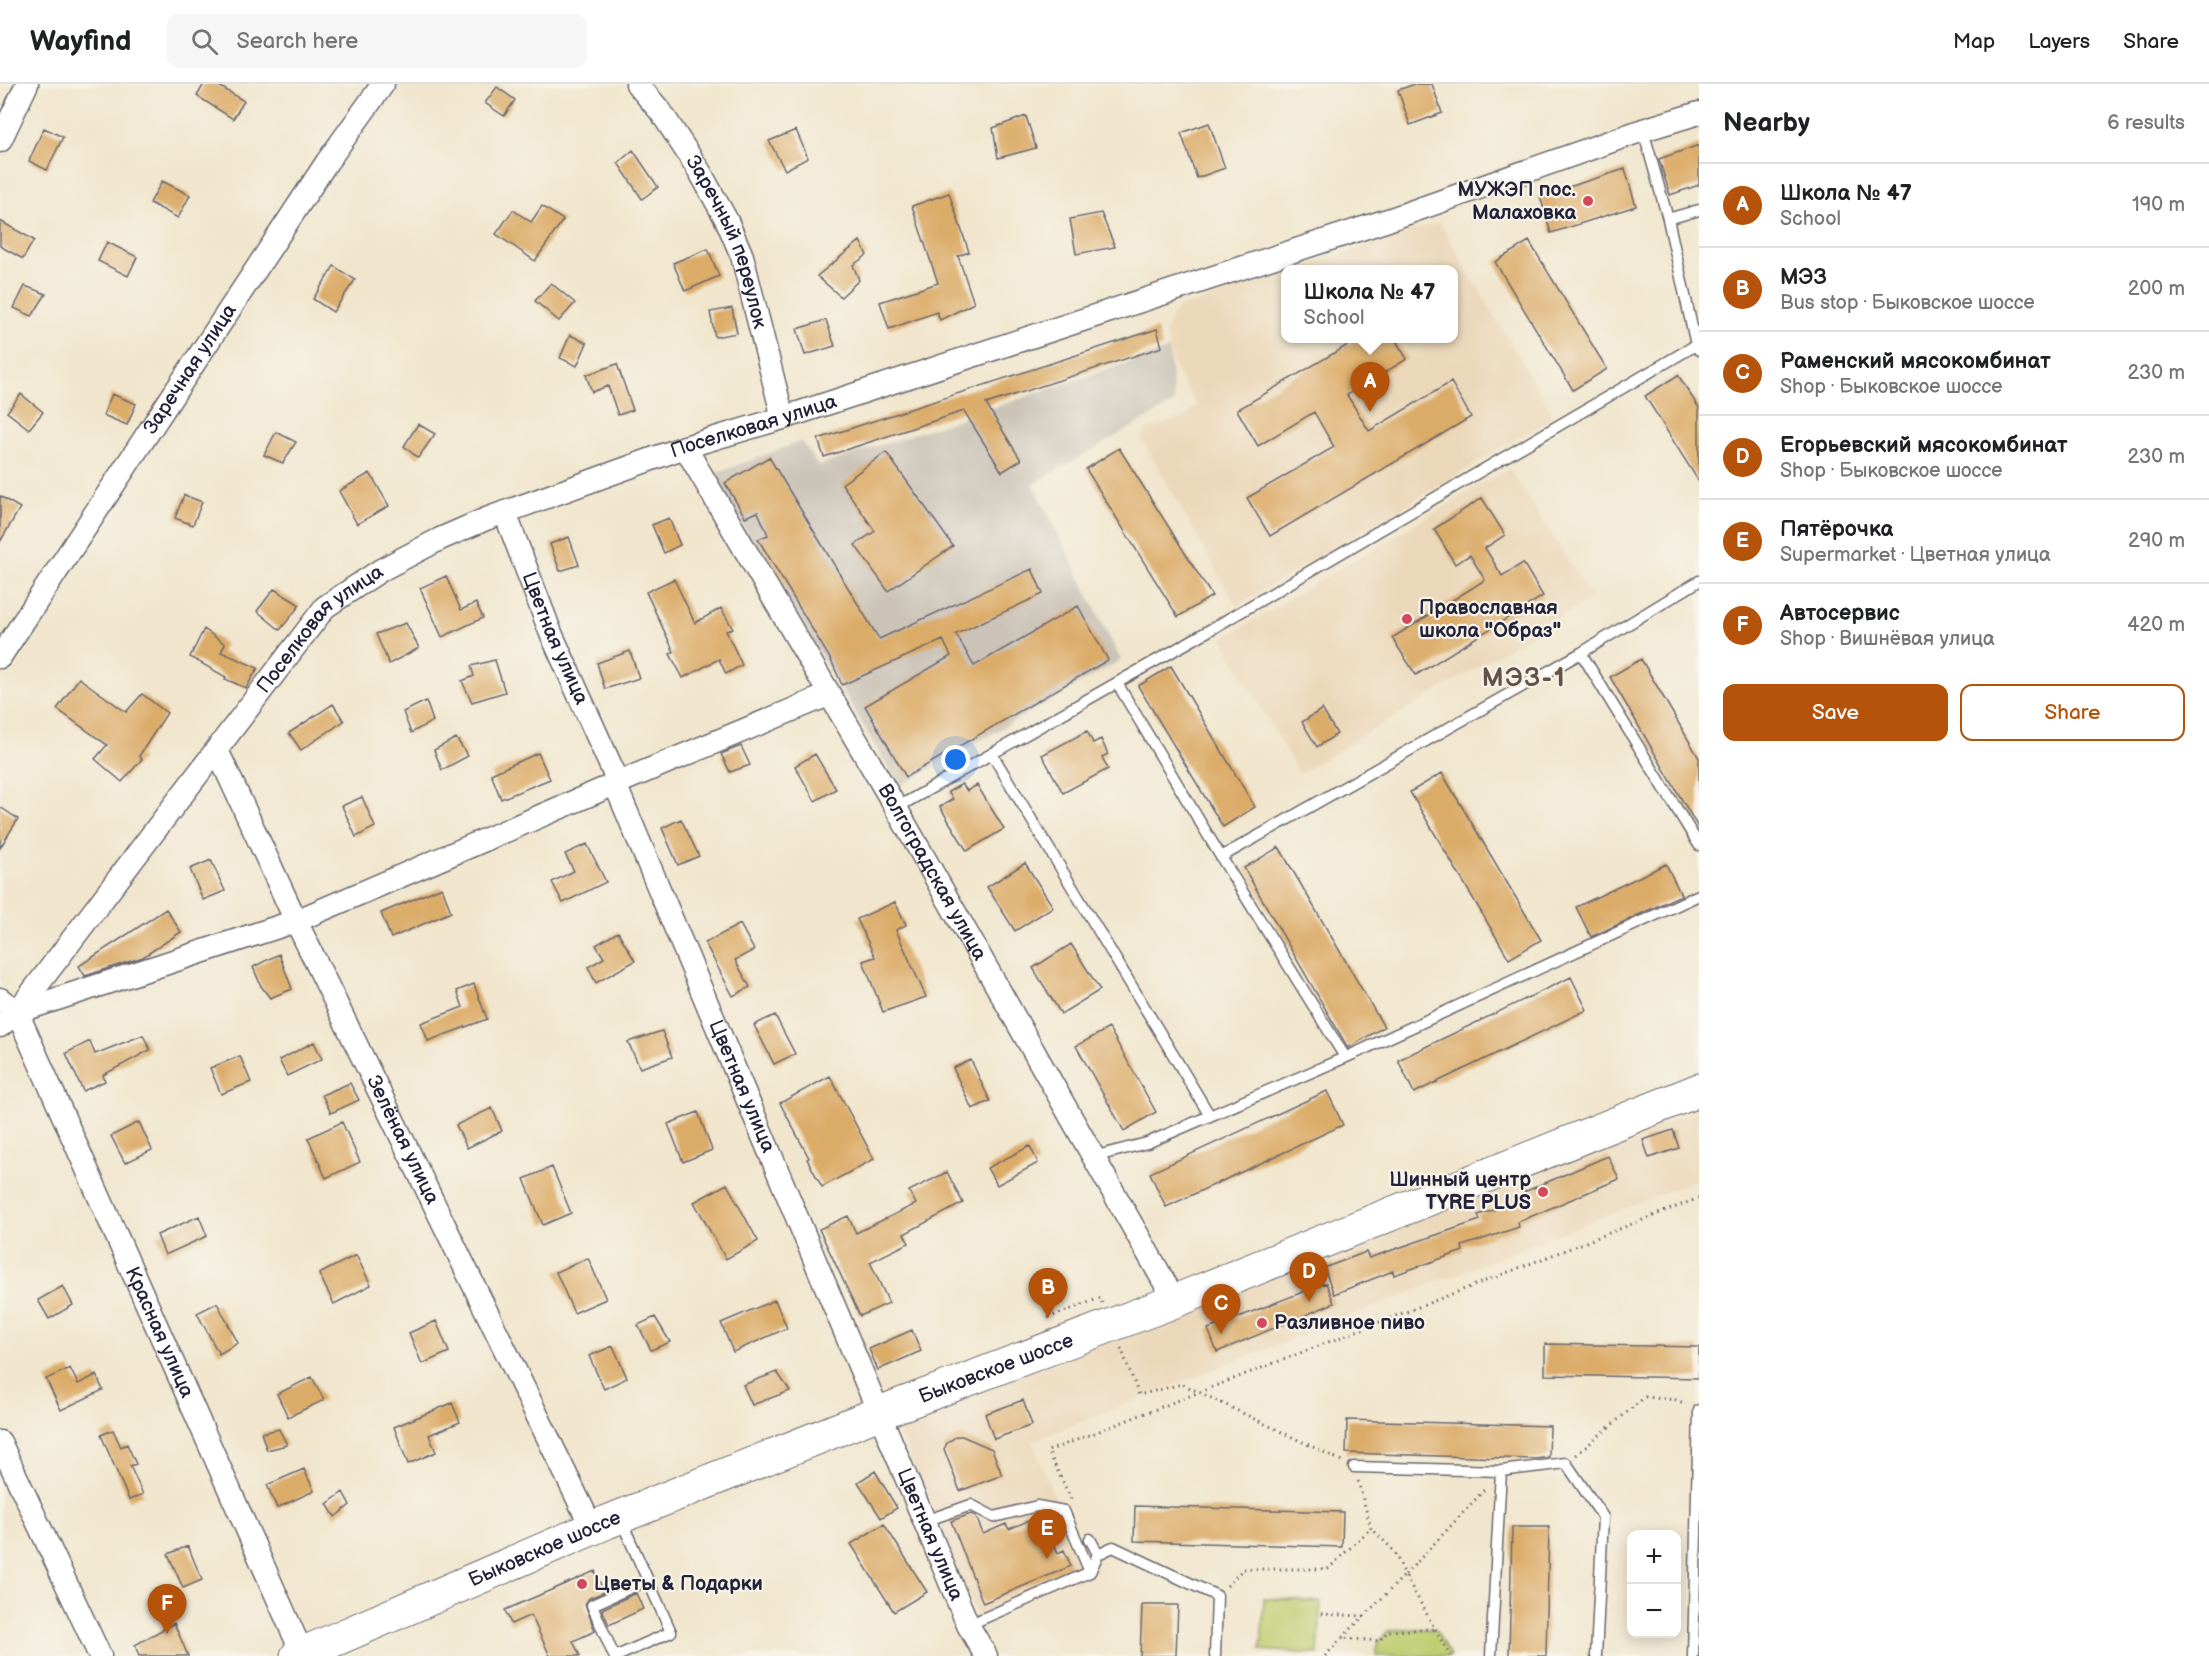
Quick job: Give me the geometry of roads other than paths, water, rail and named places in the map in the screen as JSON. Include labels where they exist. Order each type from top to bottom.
[{"type":"main road","name":"Быковское шоссе","points":[[299,1655],[606,1523],[879,1413],[1175,1301],[1699,1090]]},
{"type":"street","points":[[0,141],[27,84]]},
{"type":"street","name":"Заречная улица","points":[[0,657],[294,212],[383,84]]},
{"type":"street","name":"Заречный переулок","points":[[637,84],[661,112],[700,172],[739,247],[783,418]]},
{"type":"street","name":"Поселковая улица","points":[[6,1012],[217,750],[325,607],[410,554],[468,527],[685,447],[783,418],[1388,220],[1643,130],[1699,113]]},
{"type":"street","name":"Волгоградская улица","points":[[685,447],[828,696],[896,808],[1175,1301]]},
{"type":"street","name":"Цветная улица","points":[[505,513],[550,631],[614,773],[615,784],[968,1625],[986,1656]]},
{"type":"street","points":[[6,1012],[296,921],[615,784],[828,696]]},
{"type":"street","name":"Зелёная улица","points":[[217,750],[296,921],[606,1523]]},
{"type":"street","name":"Красная улица","points":[[6,1012],[299,1655]]},
{"type":"street","points":[[0,1442],[100,1656]]},
{"type":"lane","points":[[896,808],[1698,347],[1668,219],[1643,130]]},
{"type":"lane","points":[[1668,219],[1699,210]]},
{"type":"lane","points":[[1221,856],[1581,653],[1699,581]]},
{"type":"lane","points":[[1581,653],[1699,845]]},
{"type":"lane","points":[[1117,683],[1345,1057]]},
{"type":"lane","points":[[992,754],[1210,1116]]},
{"type":"lane","points":[[1093,1157],[1147,1143],[1210,1116],[1345,1057],[1699,895]]},
{"type":"lane","points":[[1693,1656],[1699,1410]]},
{"type":"lane","points":[[1354,1467],[1502,1471],[1566,1463],[1603,1517],[1596,1656]]},
{"type":"lane","points":[[1491,1656],[1502,1471]]},
{"type":"lane","points":[[925,1521],[971,1505],[994,1517],[1036,1506],[1064,1511],[1090,1572]]},
{"type":"lane","points":[[606,1523],[648,1580],[671,1632],[616,1656],[592,1605],[648,1580]]},
{"type":"lane","points":[[1090,1539],[1098,1554]]},
{"type":"lane","points":[[968,1625],[1090,1572],[1098,1554],[1113,1547],[1217,1596],[1215,1656]]},
{"type":"place","name":"МУЖЭП пос. Малаховка","points":[[1588,201]]},
{"type":"place","name":"Школа № 47","points":[[1370,412]]},
{"type":"place","name":"Православная школа \"Образ\"","points":[[1407,619]]},
{"type":"place","name":"Шинный центр TYRE PLUS","points":[[1543,1192]]},
{"type":"place","name":"Егорьевский мясокомбинат","points":[[1309,1302]]},
{"type":"place","name":"МЭЗ","points":[[1048,1318]]},
{"type":"place","name":"Разливное пиво","points":[[1262,1323]]},
{"type":"place","name":"Раменский мясокомбинат","points":[[1221,1334]]},
{"type":"place","name":"Пятёрочка","points":[[1047,1559]]},
{"type":"place","name":"Цветы & Подарки","points":[[582,1584]]},
{"type":"place","name":"Автосервис","points":[[167,1634]]},
{"type":"district","name":"МЭЗ-1","points":[[1524,678]]}]
